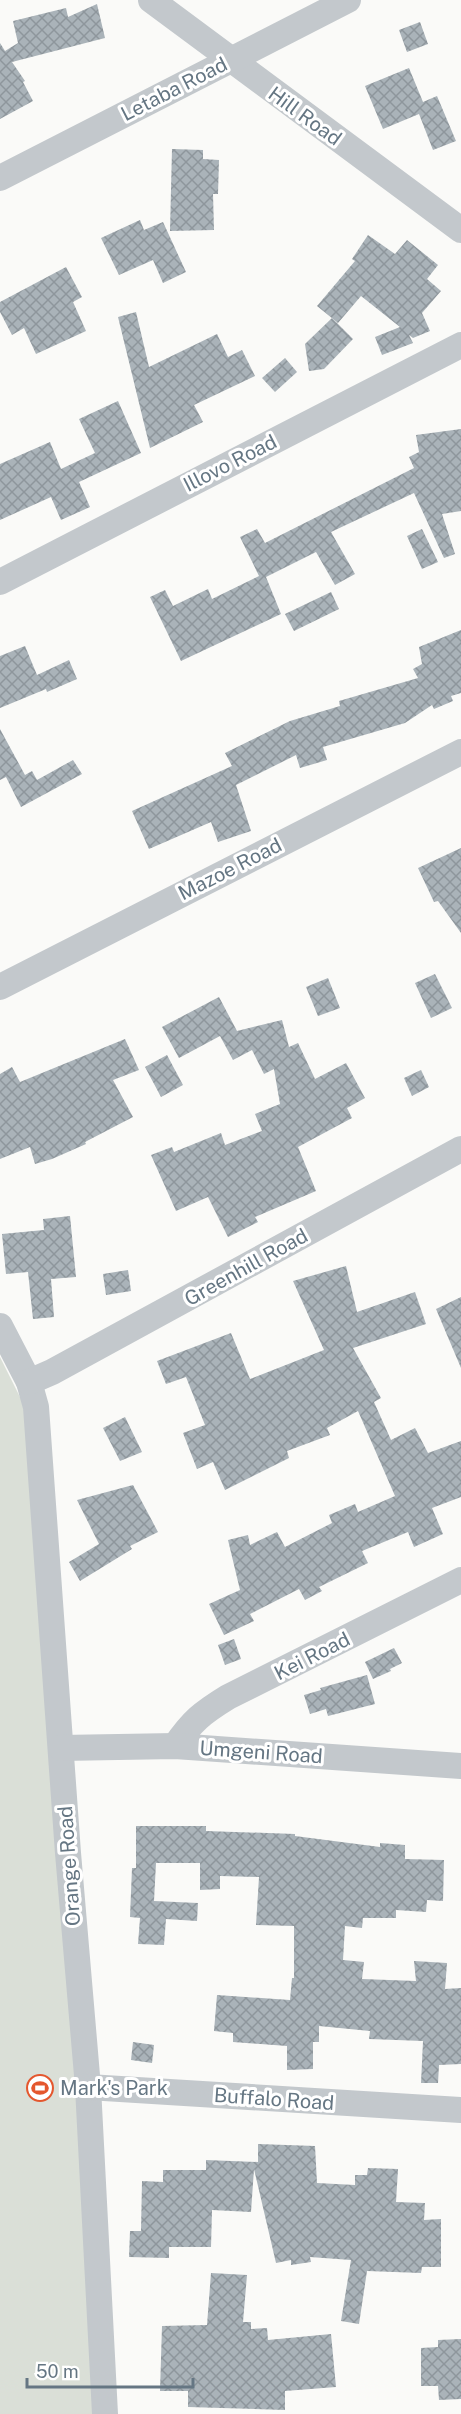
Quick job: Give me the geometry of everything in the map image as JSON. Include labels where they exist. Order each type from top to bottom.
[{"type":"street","name":"Hill Road","points":[[151,0],[461,230]]},
{"type":"street","name":"Letaba Road","points":[[0,178],[348,0]]},
{"type":"street","name":"Illovo Road","points":[[0,582],[461,345]]},
{"type":"street","name":"Mazoe Road","points":[[0,987],[461,752]]},
{"type":"street","name":"Greenhill Road","points":[[29,1382],[52,1372],[461,1149]]},
{"type":"street","name":"Orange Road","points":[[0,1326],[29,1382],[36,1407],[87,2087],[105,2414]]},
{"type":"street","name":"Kei Road","points":[[175,1746],[192,1722],[214,1706],[461,1580]]},
{"type":"street","name":"Umgeni Road","points":[[61,1748],[175,1746],[461,1766]]},
{"type":"street","name":"Buffalo Road","points":[[87,2087],[461,2110]]},
{"type":"shaded area","name":"Mark's Park","points":[[0,1357],[25,1407],[63,1762],[97,2414],[0,2414]]},
{"type":"building","points":[[97,4],[105,38],[12,62],[25,81],[23,82],[33,101],[0,119],[0,43],[5,51],[18,43],[13,21],[66,8],[68,17]]},
{"type":"building","points":[[420,22],[428,44],[407,52],[399,30]]},
{"type":"building","points":[[409,68],[423,102],[437,96],[456,141],[433,150],[419,114],[383,129],[365,86]]},
{"type":"building","points":[[172,149],[203,150],[203,159],[219,160],[218,194],[213,194],[214,230],[170,231]]},
{"type":"building","points":[[140,220],[144,230],[163,222],[186,272],[163,283],[153,260],[119,275],[101,238]]},
{"type":"building","points":[[368,235],[395,254],[407,240],[438,265],[427,279],[441,291],[422,313],[430,331],[413,338],[409,335],[413,343],[382,355],[375,337],[400,327],[361,296],[338,323],[317,306],[355,261],[352,259]]},
{"type":"building","points":[[66,267],[82,297],[73,302],[86,331],[36,354],[24,328],[12,335],[0,312],[0,302]]},
{"type":"building","points":[[136,312],[149,367],[217,334],[228,357],[242,350],[255,376],[194,405],[203,422],[150,448],[118,317]]},
{"type":"building","points":[[332,318],[353,339],[324,369],[309,371],[305,344]]},
{"type":"building","points":[[285,358],[297,372],[275,392],[262,378]]},
{"type":"building","points":[[118,401],[141,453],[79,482],[90,507],[61,520],[51,497],[0,520],[0,464],[50,442],[61,469],[95,453],[79,419]]},
{"type":"building","points":[[461,429],[461,511],[442,514],[455,554],[444,558],[414,493],[331,532],[355,574],[335,585],[316,552],[266,577],[281,614],[181,661],[150,597],[165,590],[173,606],[208,589],[212,599],[259,576],[240,537],[257,529],[265,543],[414,468],[409,457],[419,452],[416,435]]},
{"type":"building","points":[[422,529],[438,562],[422,569],[407,536]]},
{"type":"building","points":[[331,592],[339,609],[294,631],[285,614]]},
{"type":"building","points":[[461,630],[461,693],[451,696],[453,701],[434,709],[432,705],[405,723],[323,747],[327,760],[300,768],[296,755],[236,785],[251,831],[218,842],[211,822],[149,849],[132,811],[232,766],[225,753],[290,721],[340,706],[339,701],[418,678],[413,669],[422,664],[419,647]]},
{"type":"building","points":[[25,646],[37,675],[69,660],[77,679],[0,708],[0,656]]},
{"type":"building","points":[[0,729],[25,775],[32,771],[37,780],[73,760],[82,774],[21,807],[6,777],[0,780]]},
{"type":"building","points":[[461,848],[461,933],[438,901],[434,902],[418,868]]},
{"type":"building","points":[[435,974],[452,1008],[431,1018],[415,983]]},
{"type":"building","points":[[328,978],[340,1008],[318,1016],[306,987]]},
{"type":"building","points":[[219,997],[237,1031],[282,1020],[289,1047],[298,1043],[315,1079],[346,1063],[365,1098],[347,1108],[352,1118],[298,1147],[316,1191],[255,1217],[258,1222],[228,1237],[208,1197],[176,1211],[151,1155],[172,1147],[174,1152],[221,1133],[225,1145],[262,1131],[255,1114],[280,1104],[274,1069],[264,1074],[252,1050],[233,1060],[220,1036],[179,1058],[162,1027]]},
{"type":"building","points":[[125,1039],[139,1070],[113,1080],[133,1117],[85,1142],[86,1144],[52,1159],[35,1164],[30,1147],[0,1159],[0,1074],[12,1067],[20,1082]]},
{"type":"building","points":[[167,1055],[183,1085],[161,1097],[145,1067]]},
{"type":"building","points":[[421,1070],[429,1087],[412,1096],[404,1078]]},
{"type":"building","points":[[70,1216],[76,1277],[51,1279],[54,1317],[33,1319],[28,1272],[6,1274],[2,1234],[44,1230],[43,1219]]},
{"type":"building","points":[[346,1266],[357,1312],[415,1292],[426,1324],[353,1348],[381,1398],[374,1402],[391,1440],[415,1428],[428,1453],[461,1441],[461,1497],[432,1508],[443,1534],[414,1547],[408,1532],[362,1551],[368,1563],[319,1587],[322,1591],[305,1600],[299,1589],[250,1614],[254,1621],[224,1635],[209,1604],[240,1590],[228,1540],[248,1535],[250,1545],[277,1532],[285,1547],[332,1523],[329,1515],[355,1504],[358,1512],[395,1496],[358,1411],[327,1428],[330,1435],[287,1451],[289,1458],[225,1490],[213,1462],[197,1469],[183,1433],[205,1425],[186,1377],[166,1384],[157,1361],[231,1333],[250,1379],[324,1350],[293,1281]]},
{"type":"building","points":[[128,1270],[131,1291],[106,1295],[103,1274]]},
{"type":"building","points":[[461,1297],[461,1368],[436,1309]]},
{"type":"building","points":[[125,1417],[142,1452],[120,1461],[103,1428]]},
{"type":"building","points":[[133,1485],[158,1532],[130,1546],[132,1549],[80,1581],[69,1562],[99,1544],[77,1500]]},
{"type":"building","points":[[234,1639],[241,1659],[225,1665],[218,1645]]},
{"type":"building","points":[[394,1648],[402,1663],[373,1679],[365,1662]]},
{"type":"building","points":[[367,1675],[375,1704],[328,1716],[326,1709],[310,1714],[304,1695],[321,1690],[320,1688]]},
{"type":"building","points":[[136,1826],[206,1826],[206,1831],[295,1834],[295,1836],[380,1847],[380,1843],[405,1845],[405,1859],[444,1860],[443,1901],[427,1900],[426,1912],[396,1910],[396,1918],[363,1918],[362,1928],[345,1926],[343,1960],[364,1962],[362,1979],[416,1981],[414,1961],[447,1963],[445,1989],[461,1988],[461,2064],[439,2065],[438,2083],[421,2083],[423,2041],[369,2039],[370,2031],[319,2026],[319,2042],[313,2042],[313,2069],[287,2070],[287,2046],[233,2042],[233,2033],[214,2031],[217,1995],[290,2000],[292,1978],[294,1978],[294,1926],[256,1925],[259,1877],[220,1876],[220,1889],[200,1890],[200,1863],[156,1863],[154,1901],[198,1903],[197,1921],[166,1919],[164,1945],[138,1944],[140,1918],[130,1917],[132,1868],[136,1868]]},
{"type":"building","points":[[133,2042],[154,2045],[152,2063],[131,2060]]},
{"type":"building","points":[[258,2144],[315,2146],[317,2183],[355,2185],[355,2175],[367,2175],[368,2168],[398,2169],[396,2202],[425,2203],[424,2220],[441,2219],[441,2267],[422,2267],[421,2273],[367,2271],[359,2324],[341,2321],[351,2260],[310,2257],[311,2262],[291,2265],[291,2260],[276,2263],[254,2169],[251,2212],[212,2210],[211,2247],[169,2247],[169,2258],[129,2257],[130,2231],[141,2231],[142,2181],[163,2182],[163,2170],[206,2170],[206,2160],[258,2162]]},
{"type":"building","points":[[211,2273],[247,2275],[243,2322],[251,2322],[251,2329],[267,2328],[268,2340],[331,2334],[336,2387],[285,2391],[285,2410],[188,2407],[188,2391],[160,2391],[162,2326],[207,2325]]},
{"type":"building","points":[[461,2339],[461,2399],[439,2400],[438,2386],[421,2386],[421,2348],[438,2347],[438,2340]]},
{"type":"place","name":"Mark's Park","points":[[40,2088]]}]
